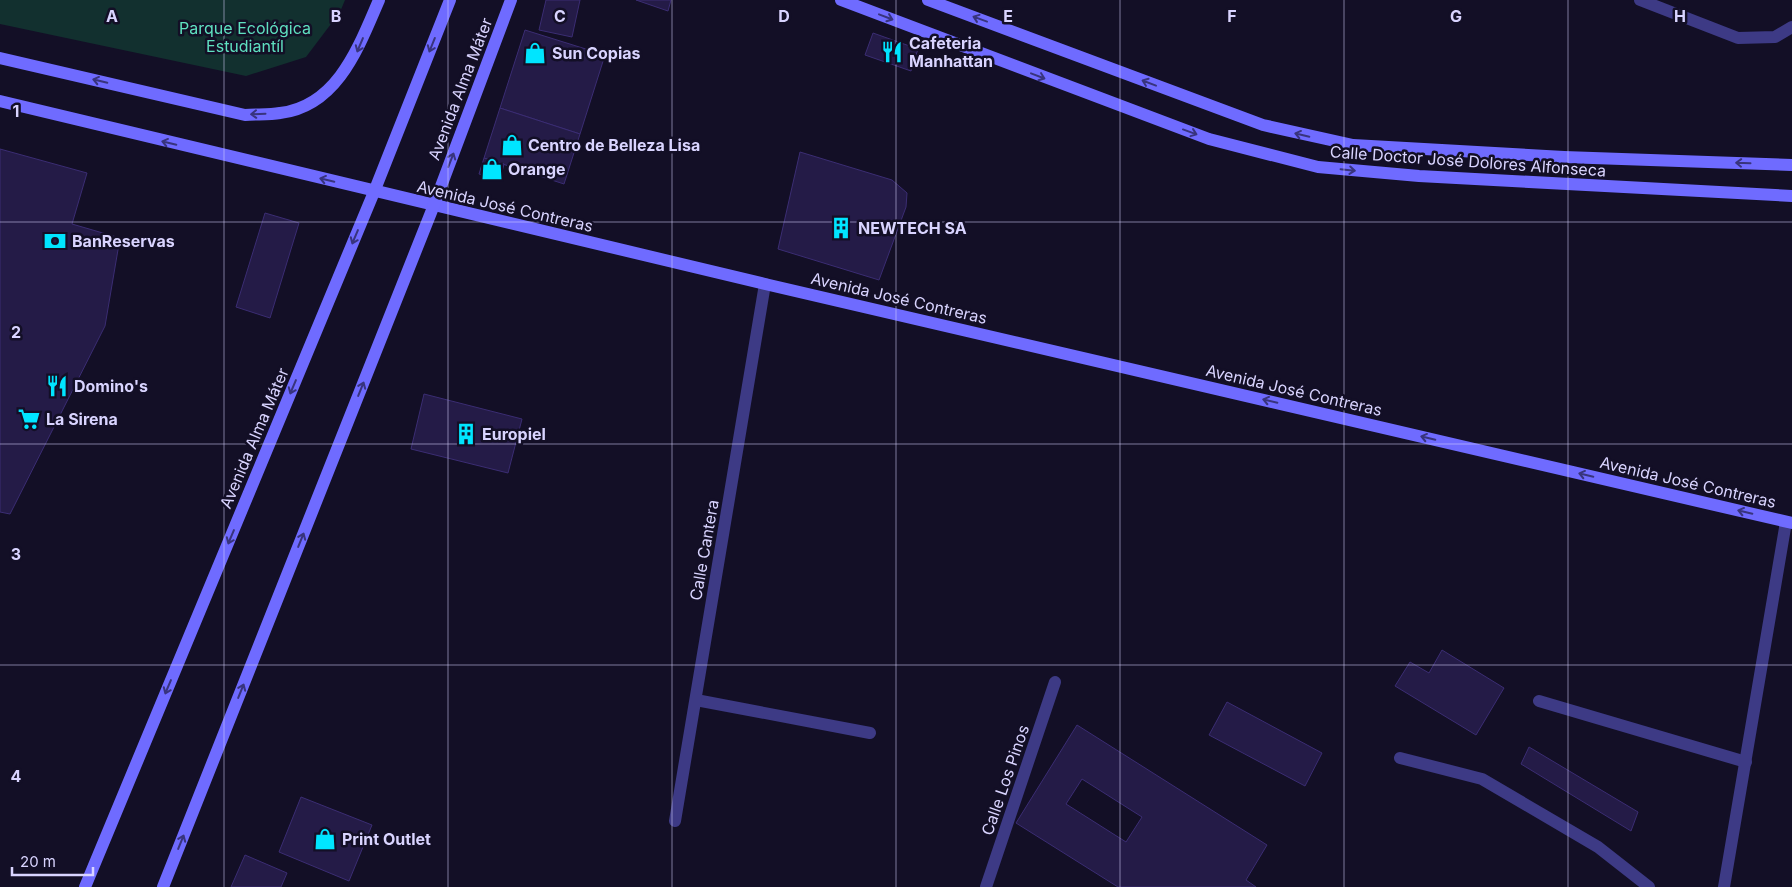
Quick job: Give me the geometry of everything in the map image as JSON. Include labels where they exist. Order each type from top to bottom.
[{"type":"main road","points":[[0,58],[245,115],[282,113],[306,105],[326,92],[345,72],[356,54],[379,0]]},
{"type":"main road","name":"Avenida Alma Máter","points":[[85,887],[374,192],[450,0]]},
{"type":"main road","name":"Avenida Alma Máter","points":[[163,887],[434,205],[511,0]]},
{"type":"main road","name":"Calle Doctor José Dolores Alfonseca","points":[[841,0],[1209,139],[1318,166],[1419,176],[1792,196]]},
{"type":"main road","name":"Calle Doctor José Dolores Alfonseca","points":[[928,0],[1263,125],[1353,145],[1564,157],[1792,165]]},
{"type":"main road","name":"Avenida José Contreras","points":[[0,101],[374,192],[1789,522]]},
{"type":"street","points":[[1640,0],[1738,38],[1775,37],[1792,27]]},
{"type":"street","name":"Calle Cantera","points":[[675,821],[765,284]]},
{"type":"street","points":[[1724,887],[1789,522]]},
{"type":"street","name":"Calle Los Pinos","points":[[986,887],[1055,682]]},
{"type":"street","points":[[696,700],[870,733]]},
{"type":"street","points":[[1539,701],[1746,762]]},
{"type":"street","points":[[1400,758],[1482,779],[1598,847],[1649,887]]},
{"type":"green space","name":"Parque Ecológica Estudiantíl","points":[[0,0],[345,0],[340,12],[306,57],[246,76],[0,24]]},
{"type":"building","points":[[546,0],[580,0],[572,37],[539,30]]},
{"type":"building","points":[[636,0],[671,0],[668,11]]},
{"type":"building","points":[[525,30],[605,55],[580,134],[500,108]]},
{"type":"building","name":"Cafeteria Manhattan","points":[[873,33],[918,49],[911,71],[865,55]]},
{"type":"building","points":[[500,108],[580,134],[564,184],[484,158]]},
{"type":"building","name":"La Sirena","points":[[0,149],[87,173],[72,224],[120,238],[105,326],[10,514],[0,512]]},
{"type":"building","name":"NEWTECH SA","points":[[800,152],[892,180],[907,193],[906,207],[879,280],[778,249]]},
{"type":"building","name":"Orange","points":[[484,158],[504,164],[500,180],[479,174]]},
{"type":"building","points":[[265,213],[299,223],[270,318],[236,307]]},
{"type":"building","name":"Europiel","points":[[424,394],[522,419],[508,473],[411,449]]},
{"type":"building","points":[[1442,650],[1504,688],[1476,735],[1395,686],[1410,662],[1429,673]]},
{"type":"building","points":[[1227,702],[1322,753],[1305,786],[1209,735]]},
{"type":"building","points":[[1077,725],[1267,845],[1246,880],[1256,887],[1118,887],[1016,823]],"holes":[[[1082,779],[1142,817],[1126,842],[1066,804]]]},
{"type":"building","points":[[1529,747],[1638,812],[1631,831],[1521,764]]},
{"type":"building","name":"Print Outlet","points":[[301,797],[372,825],[349,881],[279,852]]},
{"type":"building","points":[[245,855],[287,873],[281,887],[231,887]]},
{"type":"place","name":"Cafeteria Manhattan","points":[[892,52]]},
{"type":"place","name":"Sun Copias","points":[[535,53]]},
{"type":"place","name":"Centro de Belleza Lisa","points":[[512,145]]},
{"type":"place","name":"Orange","points":[[492,169]]},
{"type":"place","name":"NEWTECH SA","points":[[841,228]]},
{"type":"place","name":"BanReservas","points":[[55,241]]},
{"type":"place","name":"Domino's","points":[[57,386]]},
{"type":"place","name":"La Sirena","points":[[29,419]]},
{"type":"place","name":"Europiel","points":[[466,434]]},
{"type":"place","name":"Print Outlet","points":[[325,839]]}]
